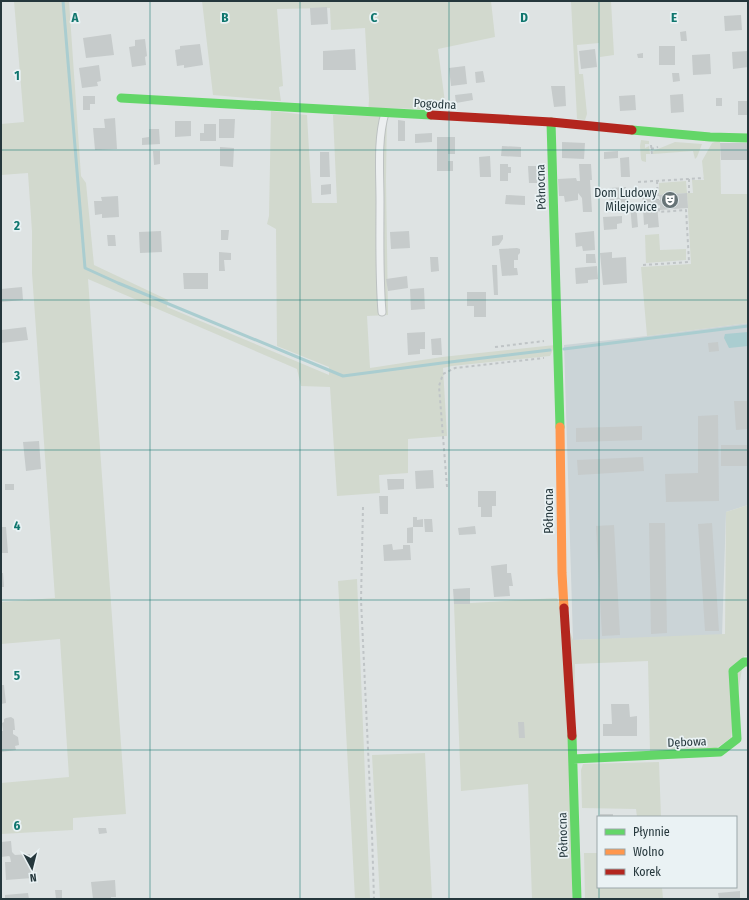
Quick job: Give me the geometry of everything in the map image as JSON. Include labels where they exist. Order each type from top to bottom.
[{"type":"street","name":"Pogodna","points":[[121,98],[551,122],[710,137],[748,138]]},
{"type":"street","name":"Północna","points":[[551,122],[560,419],[562,573],[573,759],[577,899]]},
{"type":"street","name":"Dębowa","points":[[573,759],[720,752],[737,739],[733,672],[744,662],[748,662]]},
{"type":"lane","points":[[382,312],[380,289],[380,179],[381,125],[385,113]]},
{"type":"path","points":[[638,182],[704,178]]},
{"type":"path","points":[[689,179],[690,193]]},
{"type":"path","points":[[657,181],[658,200]]},
{"type":"path","points":[[643,265],[689,262],[686,210],[659,212],[659,205]]},
{"type":"path","points":[[495,347],[557,340]]},
{"type":"path","points":[[447,487],[439,386],[442,374],[455,368],[558,357]]},
{"type":"path","points":[[363,507],[361,600],[374,899]]},
{"type":"shaded area","points":[[14,1],[69,1],[81,176],[86,183],[94,265],[168,300],[167,307],[329,375],[329,367],[277,346],[276,229],[267,224],[269,216],[271,111],[307,115],[312,203],[337,203],[333,115],[368,116],[369,99],[365,28],[331,30],[330,8],[277,9],[283,86],[279,87],[281,101],[213,95],[202,1],[491,1],[495,37],[438,49],[446,110],[387,108],[386,180],[388,315],[367,316],[370,368],[442,357],[555,345],[550,356],[443,368],[447,436],[408,439],[408,473],[379,475],[380,493],[337,496],[330,387],[301,386],[297,369],[88,279],[126,814],[73,818],[73,830],[1,834],[1,783],[69,777],[60,639],[1,644],[1,602],[55,598],[32,273],[32,231],[28,173],[1,175],[1,124],[24,122]]},
{"type":"shaded area","points":[[571,1],[611,1],[614,55],[600,57],[599,43],[577,45],[579,74],[583,74],[587,114],[585,120],[577,119]]},
{"type":"shaded area","points":[[641,140],[649,141],[649,144],[645,144],[645,148],[649,146],[650,154],[646,154],[646,162],[642,161],[641,159]]},
{"type":"shaded area","points":[[720,140],[721,194],[748,194],[748,323],[647,336],[641,267],[691,264],[687,193],[693,193],[692,180],[704,180],[702,161],[712,143]]},
{"type":"shaded area","points":[[675,142],[702,144],[695,159],[693,151],[653,154],[653,151]]},
{"type":"shaded area","points":[[686,181],[687,193],[659,195],[659,183]]},
{"type":"shaded area","points":[[659,234],[660,250],[686,249],[686,260],[646,263],[645,235]]},
{"type":"shaded area","points":[[748,323],[748,505],[726,512],[722,636],[573,640],[564,345]]},
{"type":"shaded area","points":[[748,505],[748,656],[744,656],[731,738],[715,749],[650,752],[648,661],[575,664],[572,899],[532,899],[528,784],[461,791],[454,604],[557,598],[573,640],[725,634],[726,512]]},
{"type":"shaded area","points":[[357,579],[370,899],[355,899],[338,581]]},
{"type":"shaded area","points":[[425,753],[432,899],[380,899],[372,755]]},
{"type":"shaded area","points":[[659,762],[661,816],[637,816],[636,809],[582,808],[581,770],[583,764]]},
{"type":"shaded area","points":[[584,853],[597,853],[597,888],[662,888],[663,899],[585,899]]},
{"type":"water","points":[[748,332],[748,346],[729,348],[724,338],[725,334]]},
{"type":"building","points":[[327,7],[328,24],[311,25],[310,8]]},
{"type":"building","points":[[741,15],[742,30],[725,31],[724,16]]},
{"type":"building","points":[[686,31],[687,41],[681,41],[680,32]]},
{"type":"building","points":[[111,34],[114,55],[86,58],[83,38]]},
{"type":"building","points":[[145,39],[147,56],[145,57],[146,65],[132,67],[129,47],[135,46],[135,40]]},
{"type":"building","points":[[200,44],[203,65],[184,68],[184,65],[177,66],[175,50],[180,49],[180,46]]},
{"type":"building","points":[[659,46],[675,46],[675,65],[659,65]]},
{"type":"building","points":[[355,49],[356,70],[323,70],[323,51]]},
{"type":"building","points":[[595,49],[597,67],[581,69],[579,51]]},
{"type":"building","points":[[748,51],[748,67],[733,69],[732,52]]},
{"type":"building","points":[[643,53],[643,58],[638,58],[637,54]]},
{"type":"building","points":[[710,54],[711,74],[693,75],[692,55]]},
{"type":"building","points":[[99,65],[101,81],[97,82],[98,86],[82,88],[79,68]]},
{"type":"building","points":[[465,66],[467,84],[451,86],[449,68]]},
{"type":"building","points":[[483,71],[485,82],[476,83],[475,72]]},
{"type":"building","points":[[672,73],[679,73],[680,81],[673,82]]},
{"type":"building","points":[[551,86],[565,86],[566,106],[554,107]]},
{"type":"building","points":[[472,93],[473,100],[456,103],[455,95]]},
{"type":"building","points":[[683,94],[684,112],[671,113],[670,95]]},
{"type":"building","points":[[635,95],[636,110],[620,111],[619,96]]},
{"type":"building","points":[[83,96],[95,96],[95,104],[90,104],[90,110],[83,110]]},
{"type":"building","points":[[716,98],[722,98],[722,106],[716,106]]},
{"type":"building","points":[[738,101],[748,101],[748,115],[738,115]]},
{"type":"building","points":[[115,118],[117,149],[95,150],[93,128],[105,128],[104,119]]},
{"type":"building","points":[[219,119],[235,119],[234,138],[219,138]]},
{"type":"building","points":[[398,120],[405,121],[405,141],[398,141]]},
{"type":"building","points":[[175,121],[191,121],[191,136],[175,137]]},
{"type":"building","points":[[204,124],[216,124],[216,141],[200,141],[200,133],[204,133]]},
{"type":"building","points":[[149,129],[159,129],[160,144],[142,145],[142,138],[149,137]]},
{"type":"building","points":[[432,133],[432,142],[415,143],[415,134]]},
{"type":"building","points":[[437,137],[455,137],[455,154],[448,154],[448,161],[453,161],[453,171],[437,171]]},
{"type":"building","points":[[562,142],[585,143],[584,159],[562,158]]},
{"type":"building","points":[[720,143],[747,143],[747,160],[721,160]]},
{"type":"building","points":[[502,146],[521,147],[521,157],[501,156]]},
{"type":"building","points":[[220,147],[234,148],[233,167],[220,166]]},
{"type":"building","points":[[153,151],[160,151],[160,164],[154,165]]},
{"type":"building","points":[[618,151],[618,158],[604,159],[604,152]]},
{"type":"building","points":[[320,152],[329,152],[330,177],[320,177]]},
{"type":"building","points":[[490,156],[491,177],[480,177],[479,157]]},
{"type":"building","points":[[629,157],[630,177],[621,177],[620,158]]},
{"type":"building","points":[[500,164],[508,164],[508,167],[511,167],[511,173],[508,173],[508,181],[500,181]]},
{"type":"building","points":[[579,164],[591,164],[592,180],[590,180],[592,212],[583,212],[582,198],[578,193],[578,200],[565,202],[564,196],[559,196],[558,179],[576,178],[577,181],[580,181]]},
{"type":"building","points":[[528,166],[536,166],[537,183],[529,183]]},
{"type":"building","points":[[331,184],[331,194],[321,195],[321,185]]},
{"type":"building","points":[[626,187],[628,207],[610,208],[609,188]]},
{"type":"building","points":[[652,191],[652,196],[657,196],[657,200],[660,200],[659,195],[687,193],[688,208],[660,210],[660,205],[657,205],[659,227],[648,228],[648,224],[644,225],[642,192]]},
{"type":"building","points":[[506,195],[525,196],[525,205],[505,204]]},
{"type":"building","points":[[118,196],[119,217],[102,218],[102,214],[95,215],[94,201],[102,201],[101,197]]},
{"type":"building","points":[[636,203],[638,227],[632,228],[630,204]]},
{"type":"building","points":[[622,216],[622,223],[617,224],[617,229],[604,230],[603,217]]},
{"type":"building","points":[[221,230],[229,230],[228,240],[221,240]]},
{"type":"building","points":[[161,231],[162,252],[140,253],[139,232]]},
{"type":"building","points":[[409,231],[410,248],[391,249],[390,232]]},
{"type":"building","points":[[594,231],[595,250],[583,251],[582,246],[576,247],[575,233]]},
{"type":"building","points":[[107,235],[115,235],[116,246],[108,246]]},
{"type":"building","points":[[503,235],[503,239],[499,245],[492,246],[492,236]]},
{"type":"building","points":[[499,249],[520,249],[520,253],[518,255],[518,260],[514,260],[514,268],[517,268],[518,275],[502,276]]},
{"type":"building","points":[[219,252],[231,253],[231,260],[224,260],[225,271],[219,271]]},
{"type":"building","points":[[612,252],[612,258],[626,257],[627,283],[603,285],[600,253]]},
{"type":"building","points":[[586,254],[595,254],[596,263],[586,263]]},
{"type":"building","points":[[430,257],[438,257],[439,271],[431,272]]},
{"type":"building","points":[[492,265],[497,265],[498,295],[494,295]]},
{"type":"building","points":[[597,266],[598,279],[588,280],[588,283],[576,284],[575,268]]},
{"type":"building","points":[[183,273],[208,273],[208,289],[184,289]]},
{"type":"building","points":[[407,276],[408,288],[388,291],[386,279]]},
{"type":"building","points":[[22,287],[23,300],[1,302],[1,289]]},
{"type":"building","points":[[424,288],[425,309],[411,310],[410,289]]},
{"type":"building","points":[[467,292],[486,292],[486,317],[474,317],[474,306],[467,306]]},
{"type":"building","points":[[26,327],[28,340],[1,343],[1,330]]},
{"type":"building","points":[[425,332],[425,349],[420,349],[420,354],[408,355],[407,333]]},
{"type":"building","points":[[441,338],[442,355],[432,355],[431,339]]},
{"type":"building","points":[[718,342],[719,351],[709,352],[708,343]]},
{"type":"building","points":[[734,401],[748,401],[748,429],[736,430]]},
{"type":"building","points":[[718,415],[719,501],[666,502],[665,474],[698,473],[698,416]]},
{"type":"building","points":[[642,426],[642,440],[576,442],[576,428]]},
{"type":"building","points":[[39,441],[41,469],[26,471],[23,442]]},
{"type":"building","points":[[721,445],[748,445],[748,466],[721,466]]},
{"type":"building","points":[[643,457],[644,471],[578,475],[577,460]]},
{"type":"building","points":[[433,470],[434,488],[416,489],[415,471]]},
{"type":"building","points":[[387,479],[404,479],[404,489],[388,490]]},
{"type":"building","points":[[5,484],[14,484],[14,490],[5,490]]},
{"type":"building","points":[[478,491],[496,491],[496,506],[492,506],[492,517],[481,517],[481,507],[478,507]]},
{"type":"building","points":[[379,496],[388,496],[388,514],[380,514]]},
{"type":"building","points":[[413,517],[417,517],[417,520],[423,519],[423,527],[413,527]]},
{"type":"building","points":[[424,519],[432,519],[433,532],[425,532]]},
{"type":"building","points":[[649,523],[665,523],[667,633],[651,634]]},
{"type":"building","points":[[712,523],[719,631],[705,631],[698,524]]},
{"type":"building","points":[[614,525],[620,635],[602,636],[596,526]]},
{"type":"building","points":[[475,526],[476,534],[459,535],[458,528]]},
{"type":"building","points":[[1,527],[6,527],[8,553],[1,553]]},
{"type":"building","points":[[413,527],[413,543],[407,543],[407,528]]},
{"type":"building","points":[[392,544],[393,550],[403,549],[403,545],[410,545],[411,560],[384,561],[383,545]]},
{"type":"building","points":[[507,564],[507,573],[511,573],[513,586],[509,586],[510,596],[494,597],[491,566]]},
{"type":"building","points":[[1,573],[3,573],[4,587],[1,587]]},
{"type":"building","points":[[470,588],[470,604],[454,604],[453,589]]},
{"type":"building","points":[[1,685],[4,685],[6,703],[1,704]]},
{"type":"building","points":[[611,704],[629,704],[630,717],[637,716],[637,736],[603,736],[603,724],[612,724]]},
{"type":"building","points":[[11,717],[14,719],[15,730],[13,730],[13,734],[18,737],[19,745],[15,746],[16,750],[1,752],[1,731],[3,731],[2,723],[4,722],[4,719]]},
{"type":"building","points":[[518,722],[524,722],[525,738],[519,738]]},
{"type":"building","points":[[600,814],[613,814],[613,816],[600,816]]},
{"type":"building","points":[[98,828],[106,828],[107,833],[99,834]]},
{"type":"building","points":[[11,841],[12,852],[15,855],[30,854],[32,878],[6,880],[5,862],[11,862],[9,856],[1,857],[1,842]]},
{"type":"building","points":[[115,880],[116,897],[111,897],[111,899],[93,899],[91,882]]},
{"type":"building","points":[[55,890],[62,890],[62,899],[56,899]]},
{"type":"building","points":[[740,891],[740,899],[719,899],[718,893]]},
{"type":"building","points":[[28,893],[29,899],[5,899],[5,895]]},
{"type":"waterway","points":[[63,1],[85,268],[343,376],[550,350]]},
{"type":"waterway","points":[[564,349],[748,326]]},
{"type":"traffic: fast","points":[[121,98],[431,115]]},
{"type":"traffic: fast","points":[[551,122],[560,427]]},
{"type":"traffic: fast","points":[[632,130],[710,137],[748,138]]},
{"type":"traffic: fast","points":[[573,759],[720,752],[737,739],[733,671],[744,662],[748,662]]},
{"type":"traffic: fast","points":[[572,736],[577,899]]},
{"type":"traffic: slow","points":[[560,427],[562,573],[564,608]]},
{"type":"traffic: jam","points":[[431,115],[551,122],[632,130]]},
{"type":"traffic: jam","points":[[564,608],[572,736]]},
{"type":"place","name":"Dom Ludowy Milejowice","points":[[670,200]]}]
